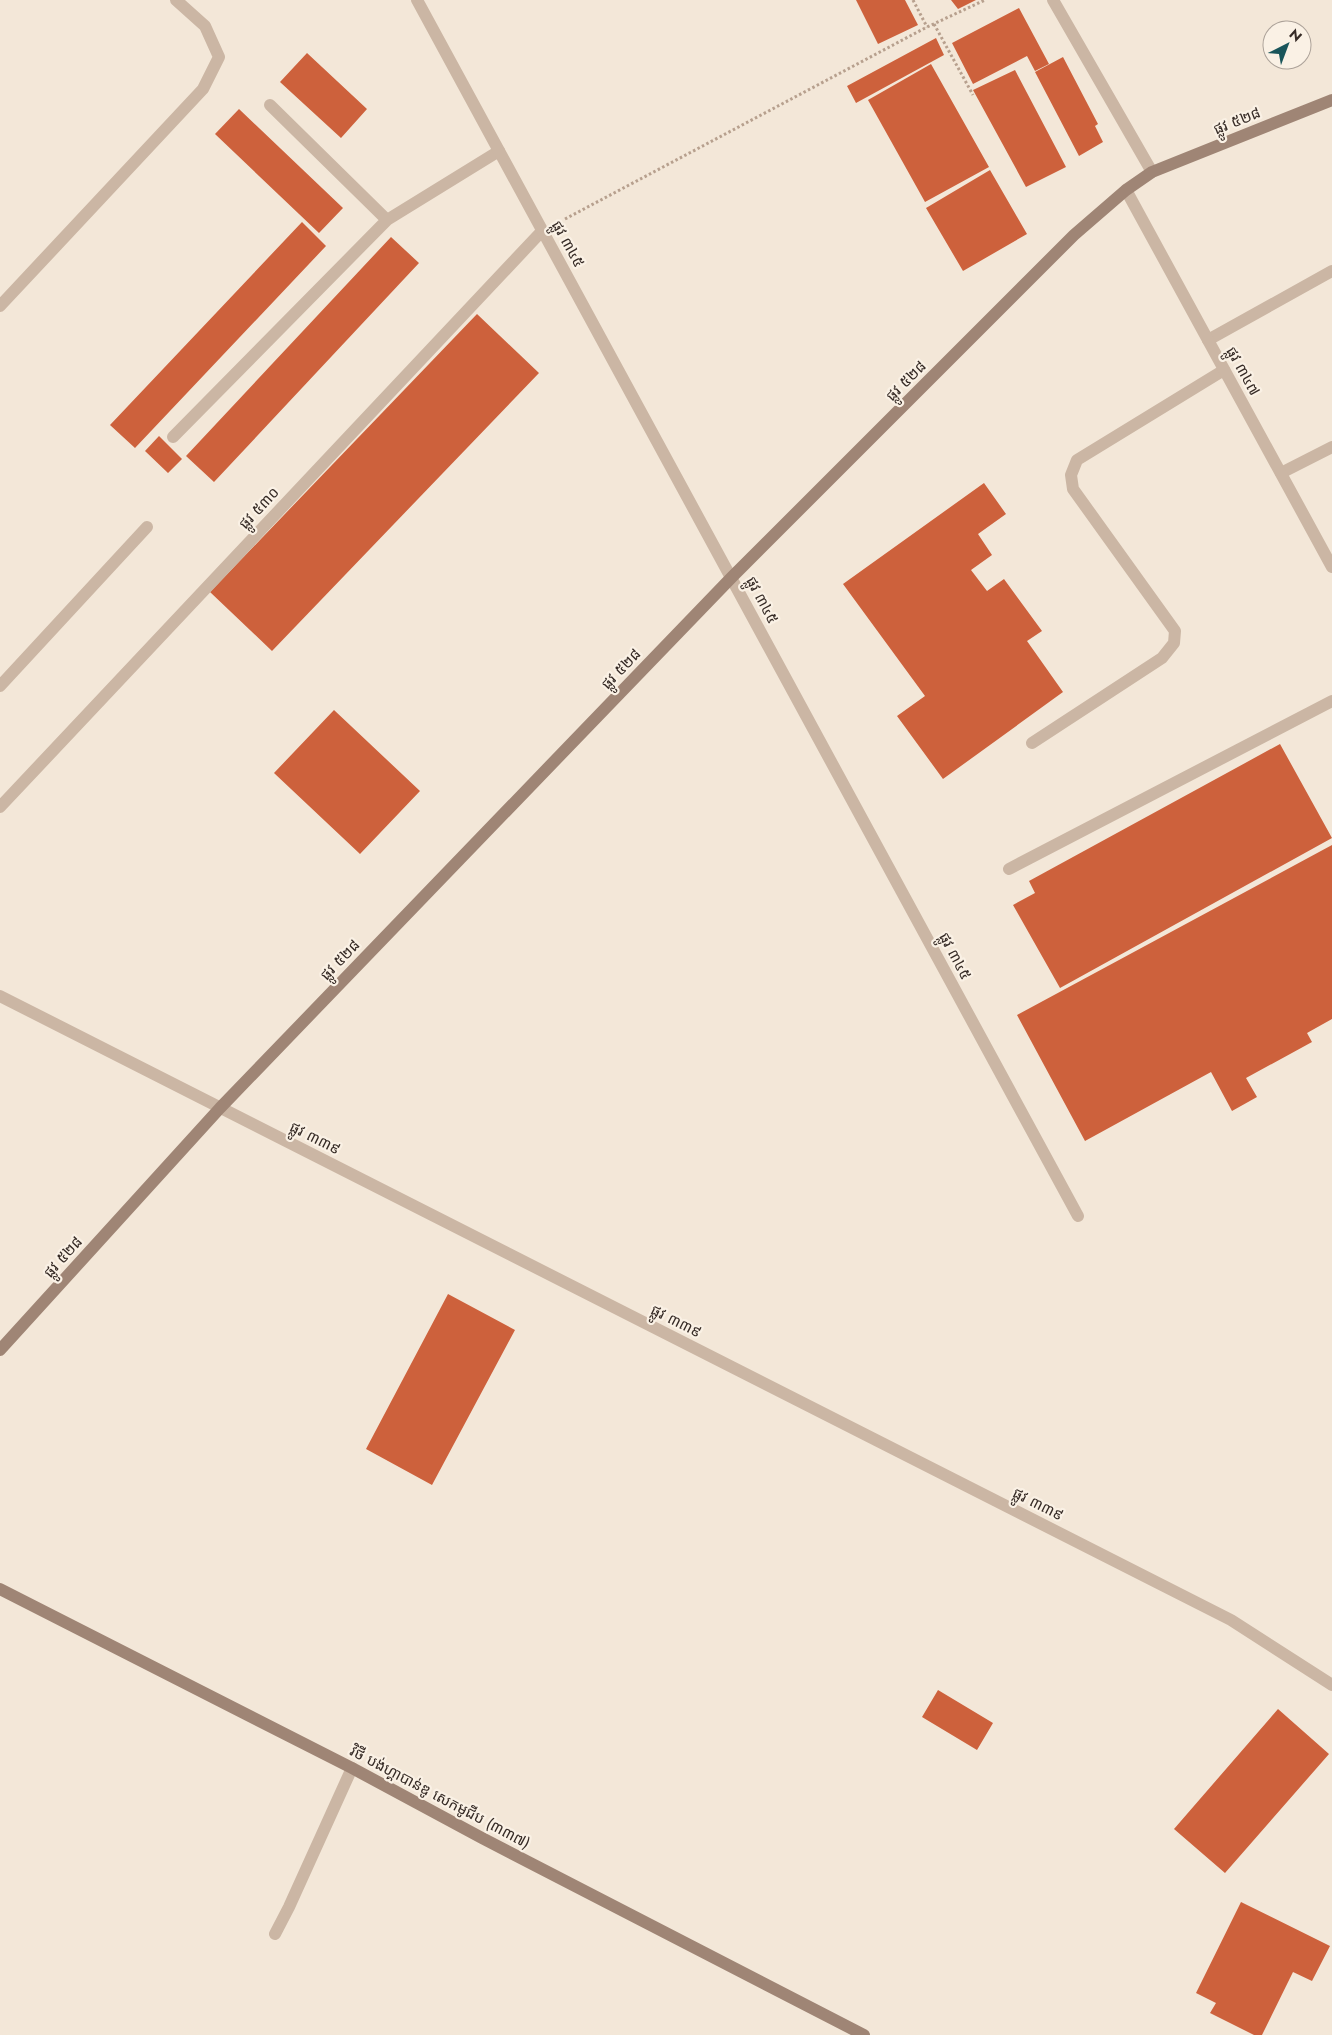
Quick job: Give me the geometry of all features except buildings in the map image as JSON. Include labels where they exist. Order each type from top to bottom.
[{"type":"street","points":[[0,306],[203,89],[219,57],[205,26],[176,0]]},
{"type":"street","name":"ផ្លូវ ៣៤៥","points":[[417,0],[1078,1216]]},
{"type":"street","points":[[1053,0],[1152,172]]},
{"type":"street","name":"ផ្លូវ ៥២៨","points":[[0,1350],[220,1108],[731,578],[1074,235],[1126,190],[1152,172],[1332,100]]},
{"type":"street","points":[[270,106],[387,220]]},
{"type":"street","points":[[173,437],[387,220],[499,151]]},
{"type":"street","name":"ផ្លូវ ៣៤៧","points":[[1126,190],[1332,567]]},
{"type":"street","name":"ផ្លូវ ៥៣០","points":[[0,808],[542,231]]},
{"type":"street","points":[[1208,340],[1332,271]]},
{"type":"street","points":[[1032,744],[1162,658],[1174,643],[1175,631],[1073,489],[1071,475],[1077,460],[1224,370]]},
{"type":"street","points":[[1281,473],[1332,446]]},
{"type":"street","points":[[0,686],[147,527]]},
{"type":"street","points":[[1009,869],[1332,700]]},
{"type":"street","name":"ផ្លូវ ៣៣៩","points":[[0,996],[1231,1620],[1332,1685]]},
{"type":"street","name":"វិថី បង់ហ្គាបាន់ឌូ សេកមូជីប (៣៣៧)","points":[[0,1589],[352,1768],[482,1838],[864,2035]]},
{"type":"street","points":[[274,1934],[289,1907],[352,1768]]},
{"type":"path","points":[[914,0],[927,26]]},
{"type":"path","points":[[542,231],[927,26],[986,0]]},
{"type":"path","points":[[934,24],[974,95]]}]
